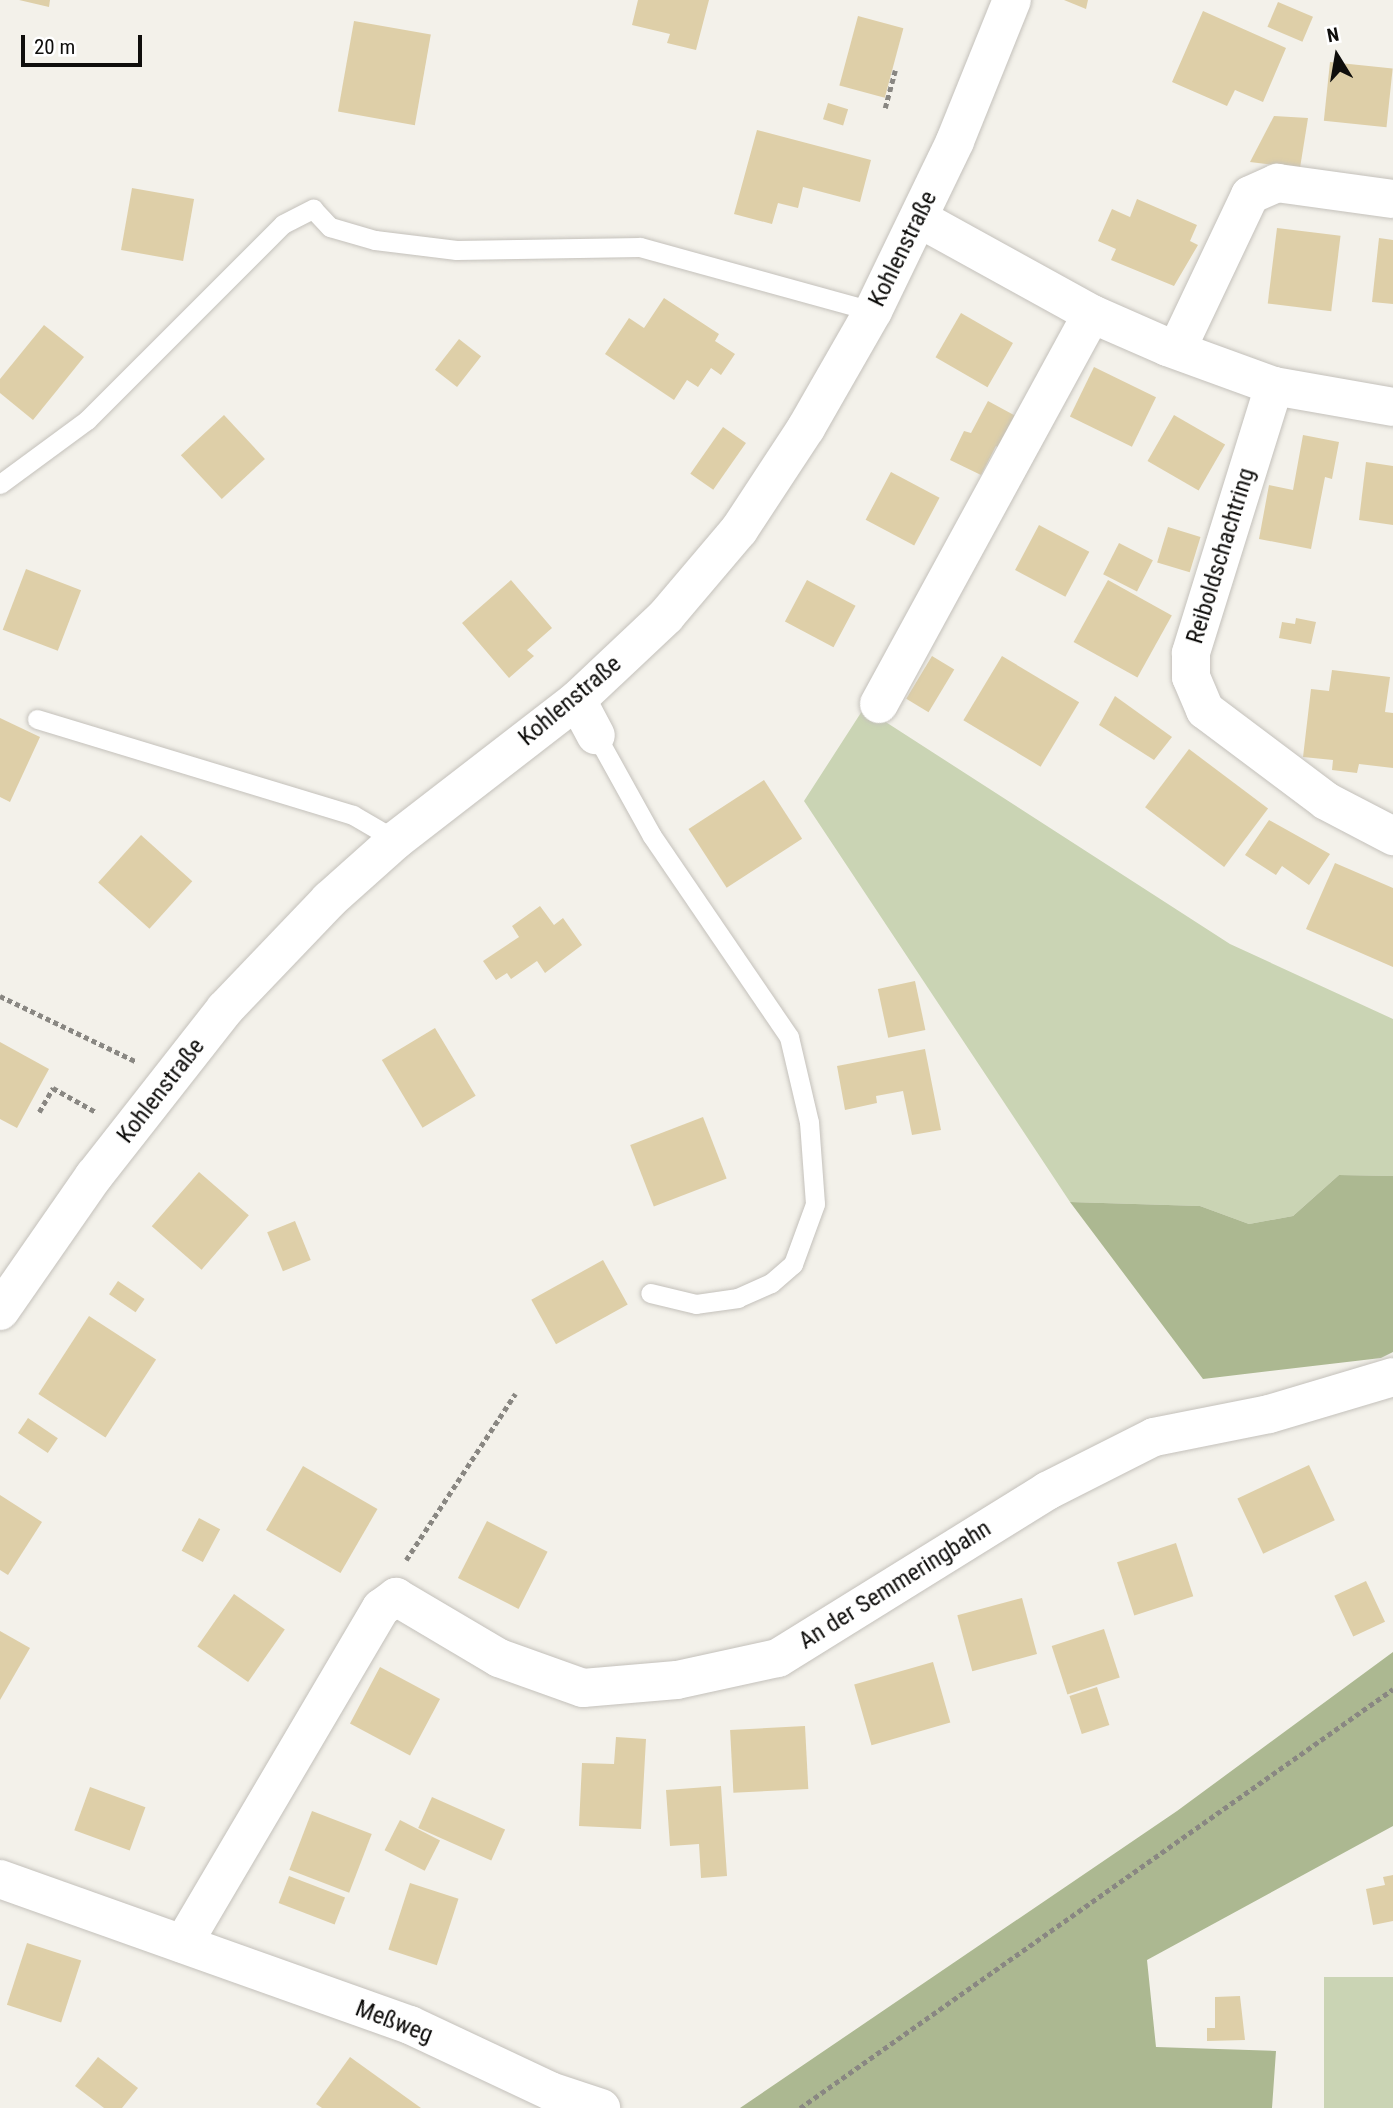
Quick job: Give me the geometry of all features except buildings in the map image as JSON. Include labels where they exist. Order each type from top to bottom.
[{"type":"street","name":"Kohlenstraße","points":[[0,1311],[94,1176],[225,1009],[330,900],[396,840],[577,700],[666,616],[739,530],[806,428],[873,311],[920,219],[1012,0]]},
{"type":"street","points":[[1177,349],[1250,195],[1277,183],[1393,199]]},
{"type":"street","points":[[920,219],[1091,314],[1177,349],[1274,386],[1393,407]]},
{"type":"street","points":[[879,704],[1091,314]]},
{"type":"street","name":"Reiboldschachtring","points":[[1274,386],[1191,653],[1191,677],[1205,710],[1326,801],[1393,836]]},
{"type":"street","points":[[577,700],[596,735]]},
{"type":"street","name":"An der Semmeringbahn","points":[[396,1597],[499,1658],[583,1688],[677,1679],[778,1658],[1047,1491],[1154,1437],[1269,1414],[1393,1377]]},
{"type":"street","points":[[183,1944],[381,1608],[396,1597]]},
{"type":"street","name":"Meßweg","points":[[0,1879],[410,2025],[550,2091],[601,2108]]},
{"type":"lane","points":[[0,484],[87,420],[283,224],[313,209],[330,227],[375,240],[456,250],[640,247],[873,311]]},
{"type":"lane","points":[[37,719],[353,816],[396,840]]},
{"type":"lane","points":[[596,735],[652,836],[789,1037],[809,1122],[815,1204],[793,1264],[771,1283],[738,1298],[696,1304],[650,1293]]},
{"type":"path","points":[[885,108],[895,70]]},
{"type":"path","points":[[0,996],[141,1064],[166,1084]]},
{"type":"path","points":[[39,1112],[52,1088],[93,1111]]},
{"type":"path","points":[[396,1597],[401,1567],[515,1394]]},
{"type":"path","points":[[800,2108],[1393,1689]]},
{"type":"green space","points":[[864,708],[1230,944],[1393,1019],[1393,1176],[1339,1175],[1293,1216],[1249,1224],[1200,1206],[1070,1202],[804,801]]},
{"type":"green space","points":[[1339,1175],[1393,1176],[1393,1352],[1381,1358],[1203,1379],[1070,1202],[1200,1206],[1249,1224],[1293,1216]]},
{"type":"green space","points":[[1393,1652],[1393,1826],[1147,1960],[1156,2047],[1276,2051],[1272,2108],[740,2108],[1177,1811]]},
{"type":"green space","points":[[1324,1977],[1393,1977],[1393,2108],[1324,2108]]}]
